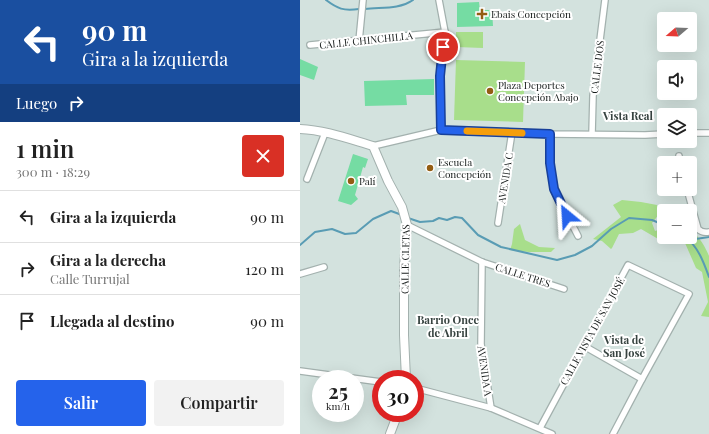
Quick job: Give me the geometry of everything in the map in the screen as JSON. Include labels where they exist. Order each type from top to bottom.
[{"type":"street","points":[[359,41],[363,0]]},
{"type":"street","points":[[439,0],[445,32],[440,76],[441,130]]},
{"type":"street","name":"CALLE DOS","points":[[592,134],[593,96],[605,0]]},
{"type":"street","name":"CALLE CHINCHILLA","points":[[310,46],[445,32]]},
{"type":"street","points":[[300,129],[311,129],[373,146],[441,130],[550,134],[657,134]]},
{"type":"street","name":"AVENIDA C","points":[[498,223],[512,132]]},
{"type":"street","points":[[307,180],[325,133]]},
{"type":"street","points":[[697,133],[709,133]]},
{"type":"street","points":[[550,134],[550,163],[554,189],[578,236]]},
{"type":"street","name":"CALLE CLETAS","points":[[373,146],[388,181],[402,207],[407,225],[404,275],[406,370]]},
{"type":"street","points":[[689,196],[698,229],[701,232],[709,232]]},
{"type":"street","name":"CALLE TRES","points":[[407,225],[482,262],[564,289]]},
{"type":"street","name":"AVENIDA A","points":[[482,262],[481,344],[491,408]]},
{"type":"street","name":"CALLE VISTA DE SAN JOSÉ","points":[[540,428],[628,265],[689,294],[613,434]]},
{"type":"street","points":[[300,274],[324,267]]},
{"type":"street","points":[[584,346],[642,379]]},
{"type":"street","points":[[300,371],[372,381]]},
{"type":"street","points":[[424,390],[491,408],[552,434]]},
{"type":"street","points":[[390,434],[395,422]]},
{"type":"green space","points":[[456,32],[483,32],[483,48],[456,47]]},
{"type":"green space","name":"Plaza Deportes Concepción Abajo","points":[[456,60],[525,62],[523,122],[454,120]]},
{"type":"green space","points":[[622,200],[657,205],[657,217],[652,223],[655,231],[657,230],[657,238],[641,229],[633,233],[619,234],[611,249],[602,241],[593,239],[621,217],[613,205]]},
{"type":"green space","points":[[520,224],[525,240],[539,247],[555,248],[551,252],[510,250],[514,229]]},
{"type":"green space","points":[[697,236],[704,245],[709,256],[709,317],[701,316],[708,302],[702,272],[696,268],[685,244],[697,244]]},
{"type":"building","name":"Ebais Concepción","points":[[479,2],[480,10],[492,10],[493,26],[457,27],[457,3]]},
{"type":"building","points":[[300,59],[318,67],[314,80],[300,75]]},
{"type":"building","points":[[434,79],[434,95],[406,95],[407,105],[365,106],[364,81]]},
{"type":"building","name":"Palí","points":[[353,154],[368,159],[365,168],[363,167],[355,195],[358,199],[351,205],[338,201]]},
{"type":"waterway","points":[[326,0],[341,9],[359,9]]},
{"type":"waterway","points":[[365,9],[396,7],[413,0]]},
{"type":"waterway","points":[[300,245],[315,232],[332,229],[345,234],[356,233],[373,219],[391,211],[402,215]]},
{"type":"waterway","points":[[408,218],[420,222],[433,221],[439,218],[447,220],[455,217],[462,218],[478,235],[501,247],[557,260],[575,255],[592,246],[611,229],[629,218],[652,220],[657,222]]},
{"type":"waterway","points":[[697,239],[709,237]]},
{"type":"waterway","points":[[693,244],[703,261],[709,277]]},
{"type":"slow traffic","points":[[467,131],[522,133]]},
{"type":"place","name":"Ebais Concepción","points":[[482,14]]},
{"type":"place","name":"Plaza Deportes Concepción Abajo","points":[[490,91]]},
{"type":"place","name":"Escuela Concepción","points":[[430,168]]},
{"type":"place","name":"Palí","points":[[351,181]]},
{"type":"district","name":"Vista Real","points":[[628,115]]},
{"type":"district","name":"Barrio Once de Abril","points":[[448,325]]},
{"type":"district","name":"Vista de San José","points":[[624,345]]},
{"type":"route","points":[[443,47],[440,76],[441,130],[550,134],[550,163],[554,189],[567,216]]}]
